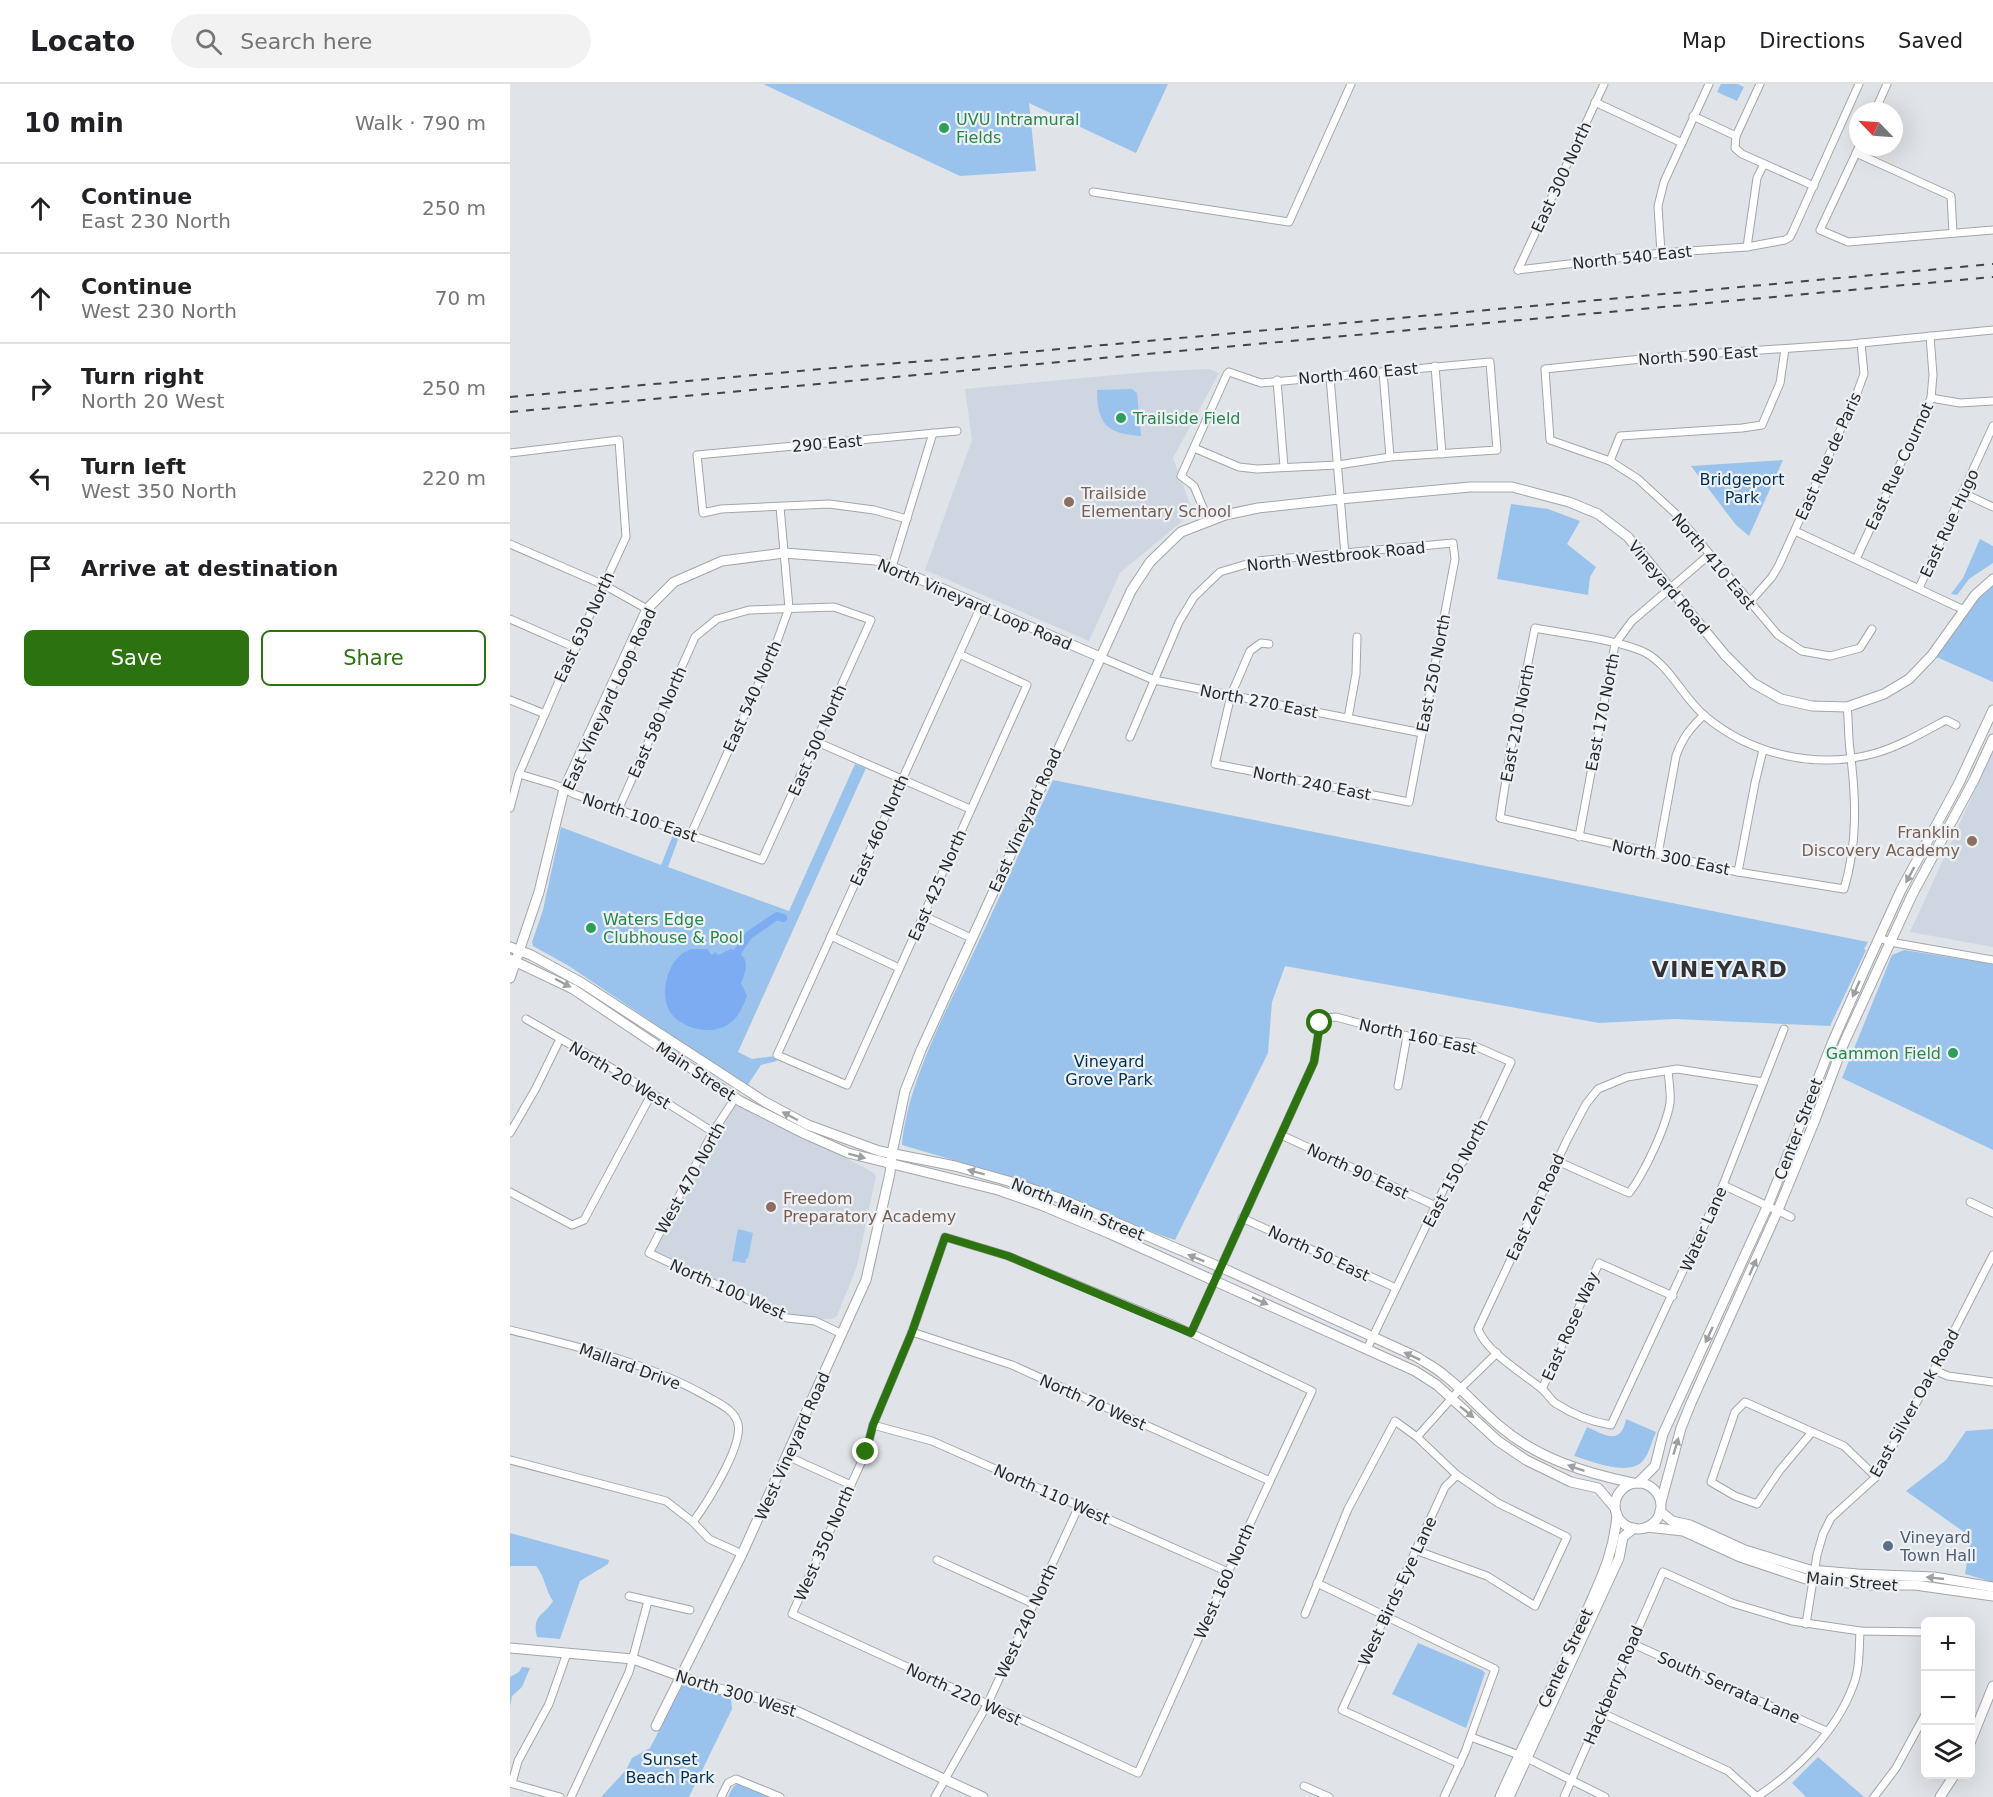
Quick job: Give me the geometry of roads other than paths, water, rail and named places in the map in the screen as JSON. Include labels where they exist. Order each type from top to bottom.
[{"type":"street","points":[[1093,192],[1289,222],[1351,84]]},
{"type":"street","name":"East 300 North","points":[[1518,270],[1604,84]]},
{"type":"street","points":[[1661,253],[1658,206],[1664,182],[1709,84]]},
{"type":"street","points":[[1760,84],[1736,136],[1736,148],[1742,154],[1814,186],[1860,84]]},
{"type":"street","points":[[1879,102],[1887,84]]},
{"type":"street","points":[[1595,102],[1682,143]]},
{"type":"street","points":[[1693,116],[1736,136]]},
{"type":"street","points":[[1854,156],[1820,230],[1848,243],[1993,230]]},
{"type":"street","points":[[1869,156],[1951,196],[1953,233]]},
{"type":"street","points":[[1746,246],[1757,178],[1764,164]]},
{"type":"street","name":"North 540 East","points":[[1518,270],[1785,240],[1790,237],[1814,186]]},
{"type":"street","name":"North 590 East","points":[[1550,440],[1545,369],[1661,357],[1851,344],[1993,330]]},
{"type":"street","name":"East Rue Cournot","points":[[1856,559],[1931,398],[1933,375],[1930,336]]},
{"type":"street","name":"East Rue de Paris","points":[[1749,603],[1772,577],[1779,565],[1857,393],[1864,374],[1861,343]]},
{"type":"street","points":[[1610,461],[1620,436],[1742,429],[1762,425],[1780,384],[1785,349]]},
{"type":"street","name":"North 460 East","points":[[1194,448],[1229,372],[1261,383],[1490,362],[1497,450],[1442,454]]},
{"type":"street","points":[[1209,522],[1194,486],[1181,476],[1194,448],[1239,467],[1257,469],[1338,465],[1390,457],[1442,454],[1435,366]]},
{"type":"street","points":[[1383,372],[1390,457]]},
{"type":"street","points":[[1330,377],[1345,555]]},
{"type":"street","points":[[1277,381],[1284,467]]},
{"type":"street","points":[[1931,398],[1960,403],[1993,400]]},
{"type":"street","name":"East Rue Hugo","points":[[1919,588],[1993,426]]},
{"type":"street","name":"290 East","points":[[780,507],[721,509],[703,513],[697,455],[957,431]]},
{"type":"street","points":[[892,567],[933,433]]},
{"type":"street","name":"East 630 North","points":[[510,453],[619,440],[626,537],[559,681],[519,774],[510,808]]},
{"type":"street","name":"North 410 East","points":[[1550,440],[1610,461],[1638,479],[1676,514],[1778,635],[1802,651],[1830,656],[1860,648],[1872,628]]},
{"type":"street","name":"Vineyard Road","points":[[1209,522],[1225,515],[1258,508],[1470,487],[1512,487],[1541,493],[1598,514],[1628,537],[1725,655],[1753,683],[1781,699],[1812,706],[1847,707],[1884,694],[1909,679],[1932,655],[1975,595],[1993,579]]},
{"type":"street","points":[[1963,493],[1993,507]]},
{"type":"street","points":[[780,507],[829,504],[874,510],[907,519]]},
{"type":"street","name":"East 540 North","points":[[691,834],[775,647],[789,608],[780,507]]},
{"type":"street","name":"East Vineyard Road","points":[[892,1153],[911,1072],[1131,591],[1150,562],[1181,532],[1209,522]]},
{"type":"street","points":[[1795,531],[1964,610]]},
{"type":"street","name":"North Westbrook Road","points":[[1154,680],[1179,622],[1194,597],[1220,572],[1257,561],[1345,555],[1453,543]]},
{"type":"street","name":"East 250 North","points":[[1409,802],[1455,559],[1453,543]]},
{"type":"street","points":[[510,544],[604,585],[647,609]]},
{"type":"street","name":"North Vineyard Loop Road","points":[[674,582],[722,561],[784,553],[876,560],[1100,657]]},
{"type":"street","name":"East 170 North","points":[[1579,837],[1615,644],[1632,621],[1709,555]]},
{"type":"street","name":"East Vineyard Loop Road","points":[[510,978],[515,948],[539,892],[564,789],[647,609],[674,582]]},
{"type":"street","name":"East 460 North","points":[[846,1085],[777,1055],[981,606]]},
{"type":"street","name":"East 500 North","points":[[762,860],[871,620],[834,607],[789,608]]},
{"type":"street","name":"East 580 North","points":[[619,808],[695,637],[717,619],[749,610],[789,608]]},
{"type":"street","points":[[510,619],[576,648]]},
{"type":"street","name":"East 210 North","points":[[1500,818],[1535,628],[1615,644]]},
{"type":"street","points":[[1348,718],[1356,674],[1357,637]]},
{"type":"street","points":[[1231,695],[1250,651],[1262,644],[1269,644]]},
{"type":"street","points":[[1615,644],[1639,650],[1659,662],[1704,715],[1735,736],[1763,750],[1788,757],[1815,760],[1852,758],[1877,753],[1946,720],[1956,725]]},
{"type":"street","name":"East 425 North","points":[[846,1085],[1027,685],[959,654]]},
{"type":"street","name":"North 270 East","points":[[1100,657],[1154,680],[1422,733]]},
{"type":"street","points":[[1130,737],[1154,680]]},
{"type":"street","name":"North 240 East","points":[[1231,695],[1215,764],[1409,802]]},
{"type":"street","points":[[510,700],[545,714]]},
{"type":"street","points":[[1847,707],[1852,758]]},
{"type":"street","name":"Center Street","points":[[1635,1483],[1656,1466],[1664,1434],[1768,1205],[1833,1041],[1901,890],[1959,783],[1993,710]]},
{"type":"street","points":[[1658,854],[1676,756],[1681,741],[1704,715]]},
{"type":"street","name":"Center Street","points":[[1660,1507],[1681,1428],[1778,1210],[1844,1042],[1930,860],[1974,780],[1993,739]]},
{"type":"street","points":[[817,741],[970,809]]},
{"type":"street","points":[[1738,872],[1763,750]]},
{"type":"street","name":"North 300 East","points":[[1500,818],[1738,872],[1844,889],[1851,864],[1855,829],[1852,758]]},
{"type":"street","name":"North 100 East","points":[[519,774],[762,860]]},
{"type":"street","points":[[1959,783],[1974,780]]},
{"type":"street","points":[[1930,860],[1928,854],[1945,824],[1942,816]]},
{"type":"street","points":[[924,916],[971,938]]},
{"type":"street","points":[[831,936],[899,968]]},
{"type":"street","points":[[1880,938],[1890,942],[1993,960]]},
{"type":"street","name":"North Main Street","points":[[515,948],[582,982],[765,1102],[808,1125],[879,1151],[1008,1181],[1059,1198],[1220,1267],[1417,1357],[1443,1373],[1501,1427],[1536,1451],[1561,1462],[1635,1483]]},
{"type":"street","name":"Main Street","points":[[513,960],[548,975],[588,998],[749,1106],[848,1153],[891,1164]]},
{"type":"street","name":"North 160 East","points":[[1281,1135],[1314,1062],[1320,1023],[1324,1018],[1336,1017],[1407,1036],[1468,1043],[1511,1062]]},
{"type":"street","name":"North 20 West","points":[[526,1019],[652,1093],[713,1132]]},
{"type":"street","name":"Water Lane","points":[[1542,1389],[1554,1402],[1593,1422],[1611,1425],[1723,1185],[1784,1029]]},
{"type":"street","points":[[1398,1086],[1407,1036]]},
{"type":"street","points":[[510,1133],[536,1088],[560,1039]]},
{"type":"street","name":"East 150 North","points":[[1367,1349],[1449,1178],[1466,1158],[1511,1062]]},
{"type":"street","points":[[1557,1161],[1629,1193],[1638,1182],[1664,1124],[1670,1102],[1668,1071],[1677,1069],[1763,1082]]},
{"type":"street","name":"East Zen Road","points":[[1497,1353],[1478,1329],[1586,1104],[1598,1089],[1627,1077],[1668,1071]]},
{"type":"street","points":[[510,1192],[574,1224],[584,1220],[652,1093]]},
{"type":"street","name":"West 470 North","points":[[649,1253],[713,1132],[732,1103]]},
{"type":"street","points":[[1191,1333],[1281,1135]]},
{"type":"street","name":"North 90 East","points":[[1281,1135],[1436,1206]]},
{"type":"street","name":"West Vineyard Road","points":[[656,1726],[742,1554],[866,1280],[890,1177],[892,1153]]},
{"type":"street","name":"North Main Street","points":[[891,1164],[998,1190],[1041,1205],[1421,1374],[1474,1417],[1498,1441],[1526,1460],[1571,1482],[1598,1488],[1616,1511]]},
{"type":"street","points":[[1723,1185],[1791,1216]]},
{"type":"street","points":[[1970,1202],[1993,1213]]},
{"type":"street","name":"North 50 East","points":[[1242,1218],[1396,1288]]},
{"type":"street","name":"West 350 North","points":[[792,1614],[866,1452],[873,1425],[912,1332],[945,1237],[1008,1256],[1191,1333]]},
{"type":"street","name":"North 100 West","points":[[649,1253],[787,1318],[815,1321],[842,1334]]},
{"type":"street","name":"East Silver Oak Road","points":[[1806,1624],[1823,1534],[1831,1518],[1876,1477],[1993,1255]]},
{"type":"street","name":"East Rose Way","points":[[1542,1389],[1599,1263],[1673,1296]]},
{"type":"street","name":"Mallard Drive","points":[[510,1330],[590,1350],[660,1373],[727,1408],[734,1414],[738,1423],[739,1438],[709,1500],[693,1522]]},
{"type":"street","name":"North 70 West","points":[[912,1332],[1012,1365],[1269,1481]]},
{"type":"street","name":"West 160 North","points":[[1138,1773],[1312,1390],[1191,1333]]},
{"type":"street","points":[[1417,1437],[1460,1389],[1497,1353],[1542,1389]]},
{"type":"street","points":[[1934,1370],[1948,1376],[1993,1382]]},
{"type":"street","points":[[1812,1432],[1780,1470],[1757,1504],[1735,1496],[1711,1482],[1735,1412],[1745,1402],[1844,1446],[1876,1477]]},
{"type":"street","points":[[1305,1614],[1348,1509],[1395,1421],[1417,1437],[1457,1475],[1497,1503],[1567,1537],[1535,1606],[1487,1576],[1415,1550]]},
{"type":"street","name":"North 110 West","points":[[873,1425],[932,1441],[1228,1572]]},
{"type":"street","points":[[787,1456],[850,1485]]},
{"type":"street","points":[[510,1460],[666,1501],[693,1522],[709,1539],[742,1554]]},
{"type":"street","name":"West Birds Eye Lane","points":[[1457,1475],[1445,1487],[1342,1710],[1460,1764]]},
{"type":"street","points":[[1635,1483],[1652,1487],[1656,1492],[1660,1507],[1653,1523],[1647,1527],[1634,1528],[1623,1523],[1616,1511],[1620,1491],[1635,1483]]},
{"type":"street","name":"West 240 North","points":[[935,1797],[987,1705],[1079,1506]]},
{"type":"street","name":"Main Street","points":[[1660,1507],[1672,1521],[1690,1525],[1745,1550],[1814,1575],[1934,1577],[1993,1587]]},
{"type":"street","name":"Center Street","points":[[1509,1797],[1523,1756],[1610,1558],[1615,1535],[1616,1511]]},
{"type":"street","name":"Main Street","points":[[1647,1527],[1683,1531],[1740,1557],[1814,1575],[1869,1585],[1915,1585],[1993,1596]]},
{"type":"street","name":"Center Street","points":[[1500,1797],[1523,1756],[1619,1558],[1623,1538],[1634,1528]]},
{"type":"street","points":[[937,1560],[1034,1604]]},
{"type":"street","name":"Hackberry Road","points":[[1564,1797],[1663,1572],[1732,1603],[1806,1624]]},
{"type":"street","points":[[1317,1583],[1495,1669],[1471,1737],[1444,1797]]},
{"type":"street","points":[[629,1596],[690,1610]]},
{"type":"street","points":[[571,1797],[629,1672],[648,1601]]},
{"type":"street","name":"North 220 West","points":[[792,1614],[1138,1773]]},
{"type":"street","points":[[1806,1624],[1860,1631],[1921,1632]]},
{"type":"street","points":[[1602,1713],[1728,1771],[1757,1797],[1799,1765],[1826,1731],[1853,1686],[1858,1669],[1860,1631]]},
{"type":"street","name":"South Serrata Lane","points":[[1631,1643],[1826,1731]]},
{"type":"street","name":"North 300 West","points":[[510,1648],[633,1659],[710,1687],[759,1698],[794,1710],[983,1797]]},
{"type":"street","points":[[560,1797],[511,1783],[518,1761],[549,1704],[567,1653]]},
{"type":"street","points":[[1975,1733],[1993,1686]]},
{"type":"street","points":[[1874,1797],[1896,1768],[1921,1722]]},
{"type":"street","points":[[1471,1737],[1523,1756],[1605,1797]]},
{"type":"street","points":[[721,1797],[728,1783],[736,1779],[780,1797]]},
{"type":"street","points":[[1940,1797],[1952,1779]]},
{"type":"street","points":[[1304,1786],[1329,1797]]},
{"type":"waterway","points":[[738,951],[749,935],[777,916],[783,918]]},
{"type":"railway","points":[[510,397],[1993,264]]},
{"type":"railway","points":[[510,412],[1993,277]]},
{"type":"place","name":"UVU Intramural Fields","points":[[944,128]]},
{"type":"place","name":"Trailside Field","points":[[1121,418]]},
{"type":"place","name":"Trailside Elementary School","points":[[1069,502]]},
{"type":"place","name":"Franklin Discovery Academy","points":[[1972,841]]},
{"type":"place","name":"Waters Edge Clubhouse & Pool","points":[[591,928]]},
{"type":"place","name":"Gammon Field","points":[[1953,1053]]},
{"type":"place","name":"Freedom Preparatory Academy","points":[[771,1207]]},
{"type":"place","name":"Vineyard Town Hall","points":[[1888,1546]]},
{"type":"district","name":"VINEYARD","points":[[1720,969]]},
{"type":"park label","name":"Bridgeport Park","points":[[1742,488]]},
{"type":"park label","name":"Vineyard Grove Park","points":[[1109,1070]]},
{"type":"park label","name":"Sunset Beach Park","points":[[670,1768]]}]
